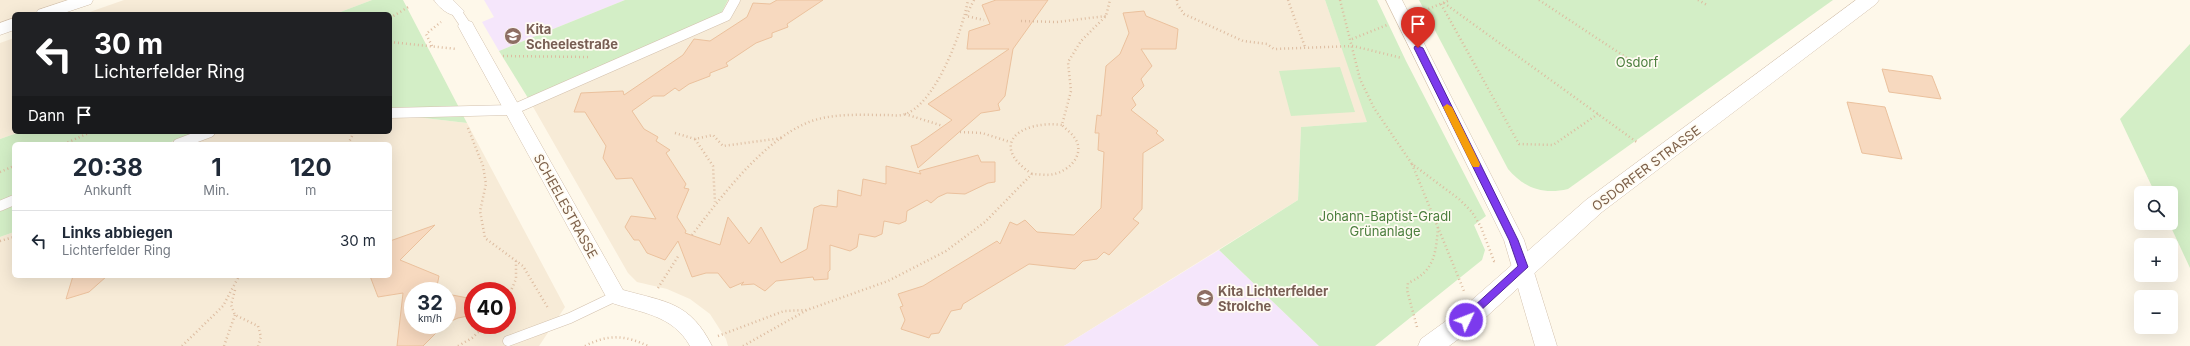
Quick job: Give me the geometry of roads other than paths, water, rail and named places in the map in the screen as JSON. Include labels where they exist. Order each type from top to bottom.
[{"type":"street","points":[[50,12],[85,0]]},
{"type":"street","points":[[442,0],[456,11]]},
{"type":"street","points":[[1394,0],[1514,240],[1546,346]]},
{"type":"street","name":"OSDORFER STRASSE","points":[[1424,336],[1466,320],[1523,267],[1594,206],[1869,0]]},
{"type":"street","points":[[0,29],[12,25]]},
{"type":"street","name":"SCHEELESTRASSE","points":[[466,26],[616,296]]},
{"type":"street","points":[[616,296],[648,303],[677,316],[690,326],[700,344]]},
{"type":"lane","points":[[392,113],[512,110],[726,16],[735,0]]},
{"type":"lane","points":[[456,11],[466,26]]},
{"type":"lane","points":[[183,142],[205,134]]},
{"type":"lane","points":[[0,206],[12,201]]},
{"type":"lane","points":[[508,341],[616,296]]},
{"type":"place","name":"Kita Scheelestraße","points":[[513,36]]},
{"type":"place","name":"Kita Lichterfelder Strolche","points":[[1205,298]]},
{"type":"park label","name":"Osdorf","points":[[1637,62]]},
{"type":"park label","name":"Johann-Baptist-Gradl Grünanlage","points":[[1385,224]]}]
